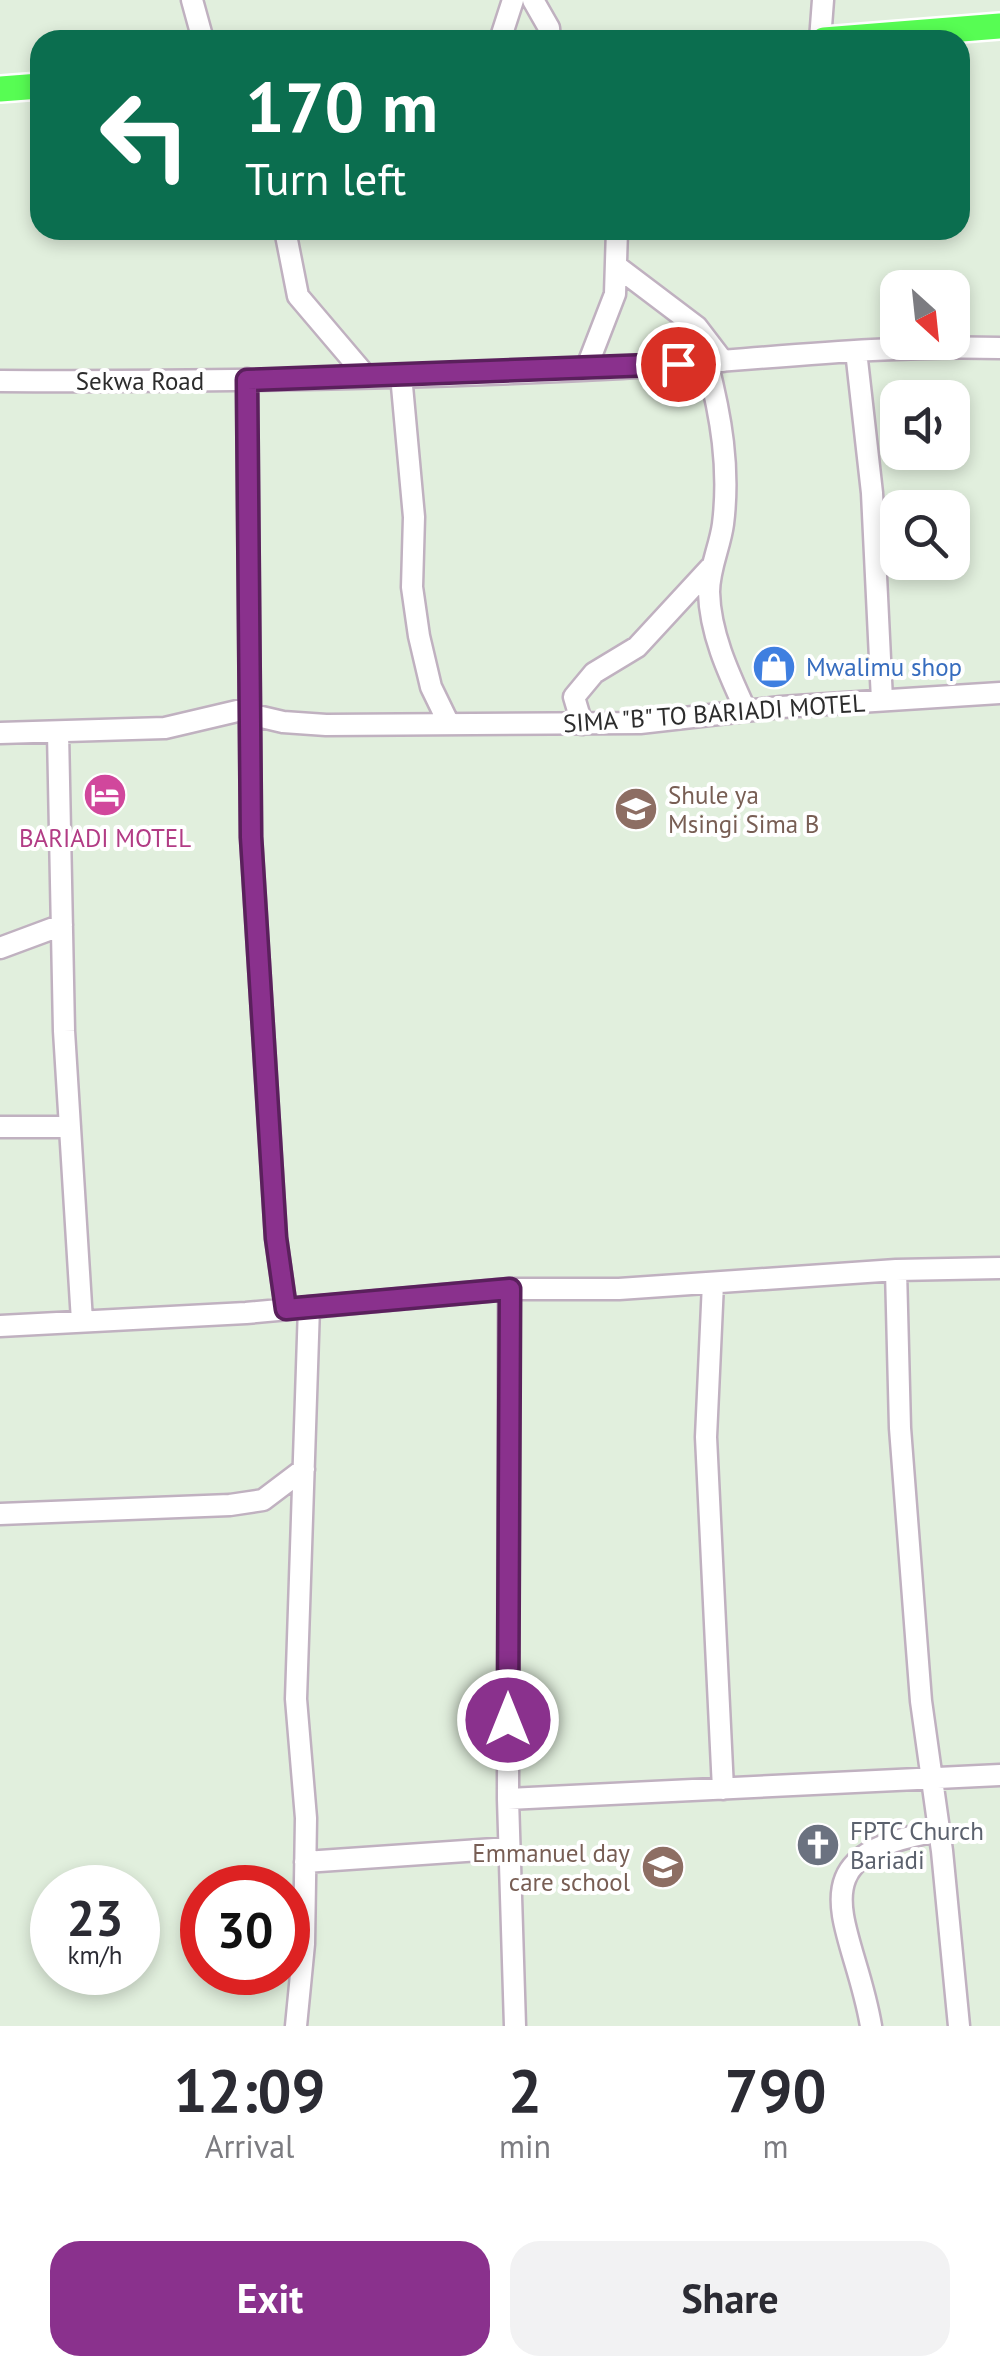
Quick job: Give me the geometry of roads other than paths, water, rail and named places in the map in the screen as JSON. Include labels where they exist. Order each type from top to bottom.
[{"type":"main road","points":[[949,30],[1000,26]]},
{"type":"main road","points":[[0,89],[30,87]]},
{"type":"street","points":[[192,0],[200,30]]},
{"type":"street","points":[[503,30],[513,0]]},
{"type":"street","points":[[822,30],[823,0]]},
{"type":"street","points":[[538,3],[547,30]]},
{"type":"street","points":[[287,240],[298,296],[366,376]]},
{"type":"street","points":[[586,369],[615,294],[618,240]]},
{"type":"street","points":[[619,268],[697,326],[715,361],[726,488],[720,544],[709,590],[718,641],[746,711]]},
{"type":"street","name":"Sekwa Road","points":[[0,381],[247,380],[586,369],[856,351],[1000,348]]},
{"type":"street","points":[[856,351],[872,493],[882,700]]},
{"type":"street","points":[[400,374],[414,518],[412,587],[431,687],[449,724]]},
{"type":"street","points":[[247,380],[251,837],[276,1238],[286,1309]]},
{"type":"street","points":[[582,724],[574,697],[582,684],[637,647],[712,566]]},
{"type":"street","name":"SIMA \"B\" TO BARIADI MOTEL","points":[[249,711],[283,722],[326,725],[582,724],[1000,694]]},
{"type":"street","points":[[0,733],[165,728],[249,711]]},
{"type":"street","points":[[58,732],[70,1127],[82,1321]]},
{"type":"street","points":[[0,948],[62,926]]},
{"type":"street","points":[[0,1127],[70,1127]]},
{"type":"street","points":[[0,1326],[286,1309],[510,1289],[714,1284],[896,1270],[1000,1268]]},
{"type":"street","points":[[896,1270],[900,1428],[921,1701],[959,2026]]},
{"type":"street","points":[[714,1284],[706,1437],[724,1789]]},
{"type":"street","points":[[510,1289],[508,1799],[515,2026]]},
{"type":"street","points":[[296,2026],[305,1862],[296,1699],[309,1307]]},
{"type":"street","points":[[0,1514],[230,1505],[263,1500],[304,1469]]},
{"type":"street","points":[[508,1799],[1000,1776]]},
{"type":"street","points":[[871,2026],[841,1911],[842,1886],[851,1866],[875,1847],[939,1831]]},
{"type":"street","points":[[305,1862],[509,1848]]},
{"type":"place","name":"Mwalimu shop","points":[[774,667]]},
{"type":"place","name":"BARIADI MOTEL","points":[[105,795]]},
{"type":"place","name":"Shule ya Msingi Sima B","points":[[636,809]]},
{"type":"place","name":"FPTC Church Bariadi","points":[[818,1845]]},
{"type":"place","name":"Emmanuel day care school","points":[[663,1867]]}]
